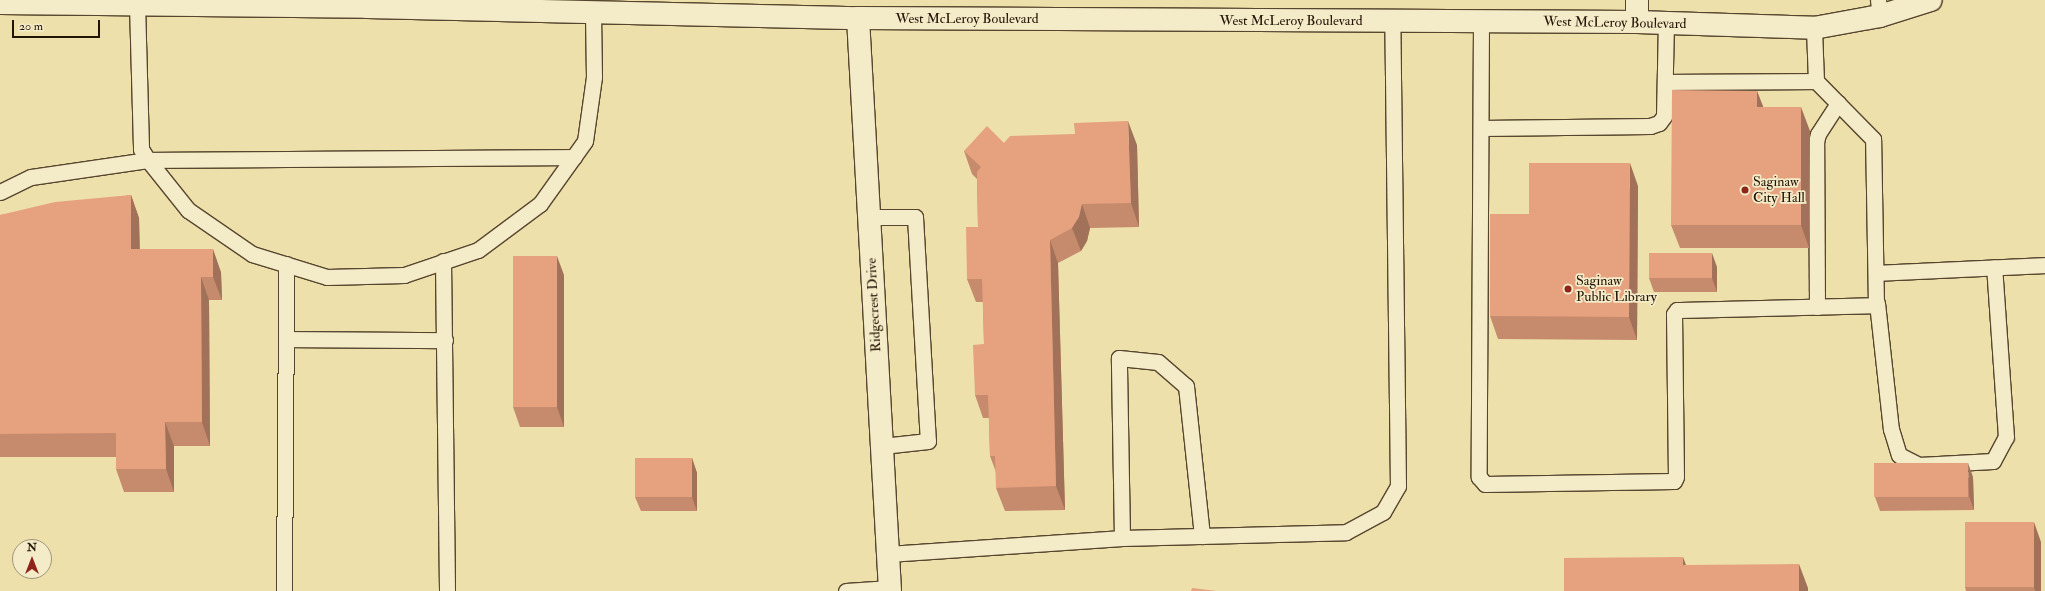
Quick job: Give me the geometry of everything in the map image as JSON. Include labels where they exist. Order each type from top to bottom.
[{"type":"main road","points":[[1637,0],[1637,22]]},
{"type":"main road","name":"West McLeroy Boulevard","points":[[0,3],[366,3],[593,12],[627,6],[858,18],[1392,22],[1637,22],[1814,28],[1879,8],[1931,0]]},
{"type":"main road","name":"Ridgecrest Drive","points":[[858,18],[890,590]]},
{"type":"lane","points":[[137,2],[141,149],[148,160],[188,210],[252,254],[327,277],[404,275],[444,262],[478,250],[540,204],[585,141],[593,84],[593,12]]},
{"type":"lane","points":[[888,554],[1122,538],[1346,532],[1383,512],[1398,486],[1392,22]]},
{"type":"lane","points":[[1481,22],[1479,477],[1485,484],[1674,481],[1676,477],[1675,311],[1873,306],[1877,303]]},
{"type":"lane","points":[[1481,128],[1650,126],[1659,123],[1664,116],[1666,82],[1666,23]]},
{"type":"lane","points":[[1814,28],[1816,81],[1873,139],[1877,303],[1891,429],[1899,455],[1919,465],[1993,461],[2006,437],[1994,267]]},
{"type":"lane","points":[[1666,82],[1816,81]]},
{"type":"lane","points":[[1817,307],[1816,142],[1818,134],[1838,103]]},
{"type":"lane","points":[[0,192],[31,177],[148,160],[574,157]]},
{"type":"lane","points":[[869,217],[915,217],[928,441],[882,446]]},
{"type":"lane","points":[[444,262],[447,591]]},
{"type":"lane","points":[[284,591],[286,264]]},
{"type":"lane","points":[[1876,273],[2045,265]]},
{"type":"lane","points":[[286,339],[445,340]]},
{"type":"lane","points":[[1122,538],[1119,358],[1158,362],[1186,386],[1202,536]]},
{"type":"lane","points":[[846,591],[890,590]]},
{"type":"building","name":"Saginaw City Hall","points":[[1672,90],[1757,91],[1757,107],[1801,107],[1801,225],[1671,225]]},
{"type":"building","points":[[1128,121],[1131,203],[1082,204],[1079,217],[1072,228],[1050,240],[1056,486],[996,488],[995,456],[990,456],[988,395],[975,395],[973,345],[984,344],[982,279],[967,279],[966,227],[978,227],[977,172],[981,167],[964,151],[987,126],[1004,143],[1010,136],[1075,134],[1074,123]]},
{"type":"building","name":"Saginaw Public Library","points":[[1529,163],[1630,163],[1629,317],[1490,316],[1490,214],[1529,214]]},
{"type":"building","points":[[131,195],[131,249],[213,249],[213,277],[201,277],[202,422],[165,422],[166,469],[116,469],[116,433],[0,434],[0,215],[55,202]]},
{"type":"building","points":[[1649,253],[1712,253],[1712,278],[1649,278]]},
{"type":"building","points":[[513,256],[557,256],[557,407],[513,407]]},
{"type":"building","points":[[635,458],[692,458],[692,497],[635,497]]},
{"type":"building","points":[[1874,463],[1968,463],[1968,497],[1874,497]]},
{"type":"building","points":[[1965,522],[2034,522],[2034,587],[1965,587]]},
{"type":"building","points":[[1683,557],[1683,565],[1799,564],[1799,591],[1564,591],[1564,558]]},
{"type":"building","points":[[1192,588],[1217,591],[1191,591]]},
{"type":"place","name":"Saginaw City Hall","points":[[1745,190]]},
{"type":"place","name":"Saginaw Public Library","points":[[1568,289]]}]
